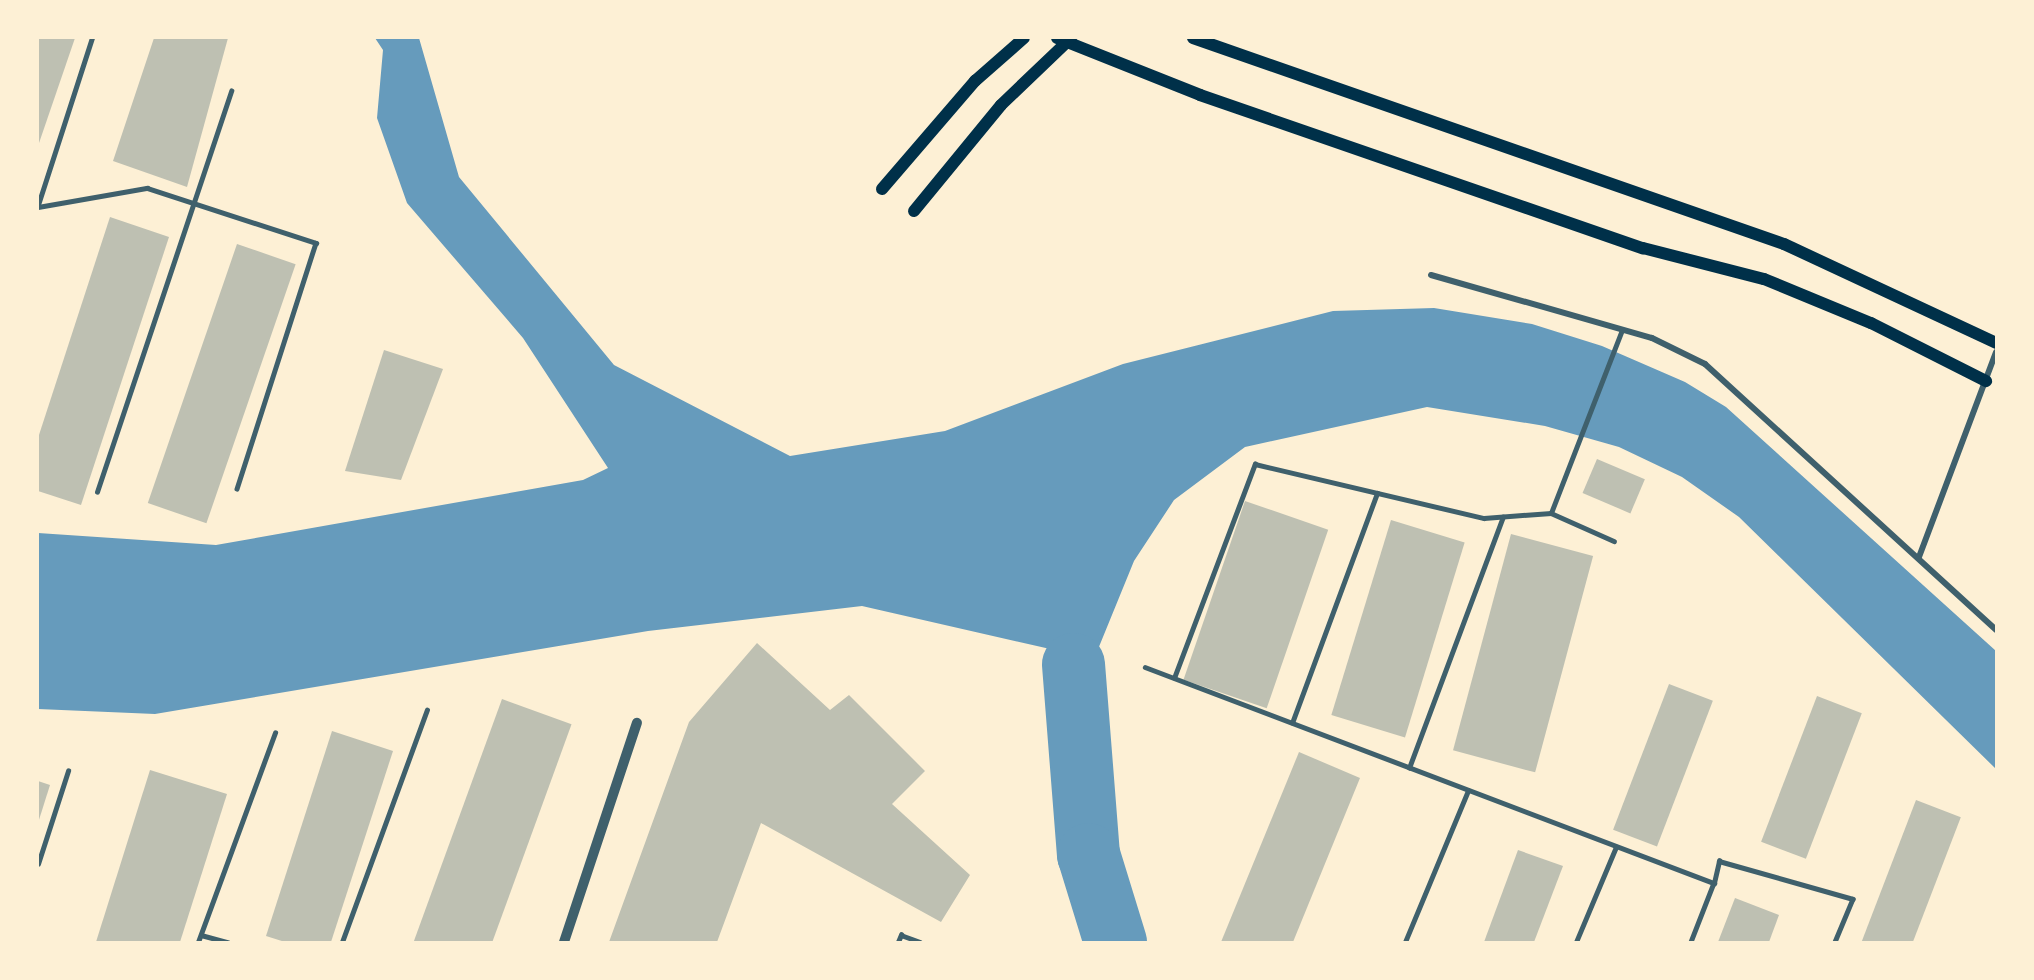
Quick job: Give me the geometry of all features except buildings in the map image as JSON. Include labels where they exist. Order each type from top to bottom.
[{"type":"main road","points":[[882,189],[975,81],[1024,38]]},
{"type":"main road","points":[[1193,38],[1784,244],[1996,343]]},
{"type":"main road","points":[[914,211],[1001,105],[1065,39],[1200,95],[1632,244],[1764,279],[1871,323],[1986,381]]},
{"type":"street","points":[[1431,275],[1652,338],[1706,364],[1996,630]]},
{"type":"street","points":[[1919,557],[1996,352]]},
{"type":"street","points":[[564,942],[637,723]]},
{"type":"lane","points":[[92,38],[38,206],[147,188],[316,243],[237,489]]},
{"type":"lane","points":[[97,492],[231,91]]},
{"type":"lane","points":[[1551,513],[1622,330]]},
{"type":"lane","points":[[1174,678],[1255,464],[1484,518],[1551,513],[1614,541]]},
{"type":"lane","points":[[1292,723],[1377,493]]},
{"type":"lane","points":[[1410,768],[1503,517]]},
{"type":"lane","points":[[1145,667],[1714,883]]},
{"type":"lane","points":[[342,942],[427,710]]},
{"type":"lane","points":[[198,942],[275,733]]},
{"type":"lane","points":[[38,864],[68,771]]},
{"type":"lane","points":[[1405,942],[1468,791]]},
{"type":"lane","points":[[1576,942],[1616,847]]},
{"type":"lane","points":[[1691,942],[1714,883],[1719,861],[1853,899],[1835,942]]},
{"type":"lane","points":[[201,934],[228,942]]},
{"type":"lane","points":[[898,942],[901,935],[920,942]]},
{"type":"water","points":[[375,38],[419,38],[459,177],[614,365],[790,456],[945,431],[1123,364],[1333,311],[1434,308],[1532,324],[1602,346],[1685,382],[1726,407],[1996,651],[1996,769],[1739,517],[1682,477],[1619,447],[1545,426],[1427,407],[1245,447],[1174,500],[1134,561],[1094,659],[1077,756],[1129,942],[1104,942],[1053,759],[1059,651],[862,606],[648,631],[155,714],[38,709],[38,533],[216,545],[583,480],[608,468],[523,338],[407,203],[377,118],[383,50]]},
{"type":"waterway","points":[[1073,664],[1088,854],[1115,942]]}]
